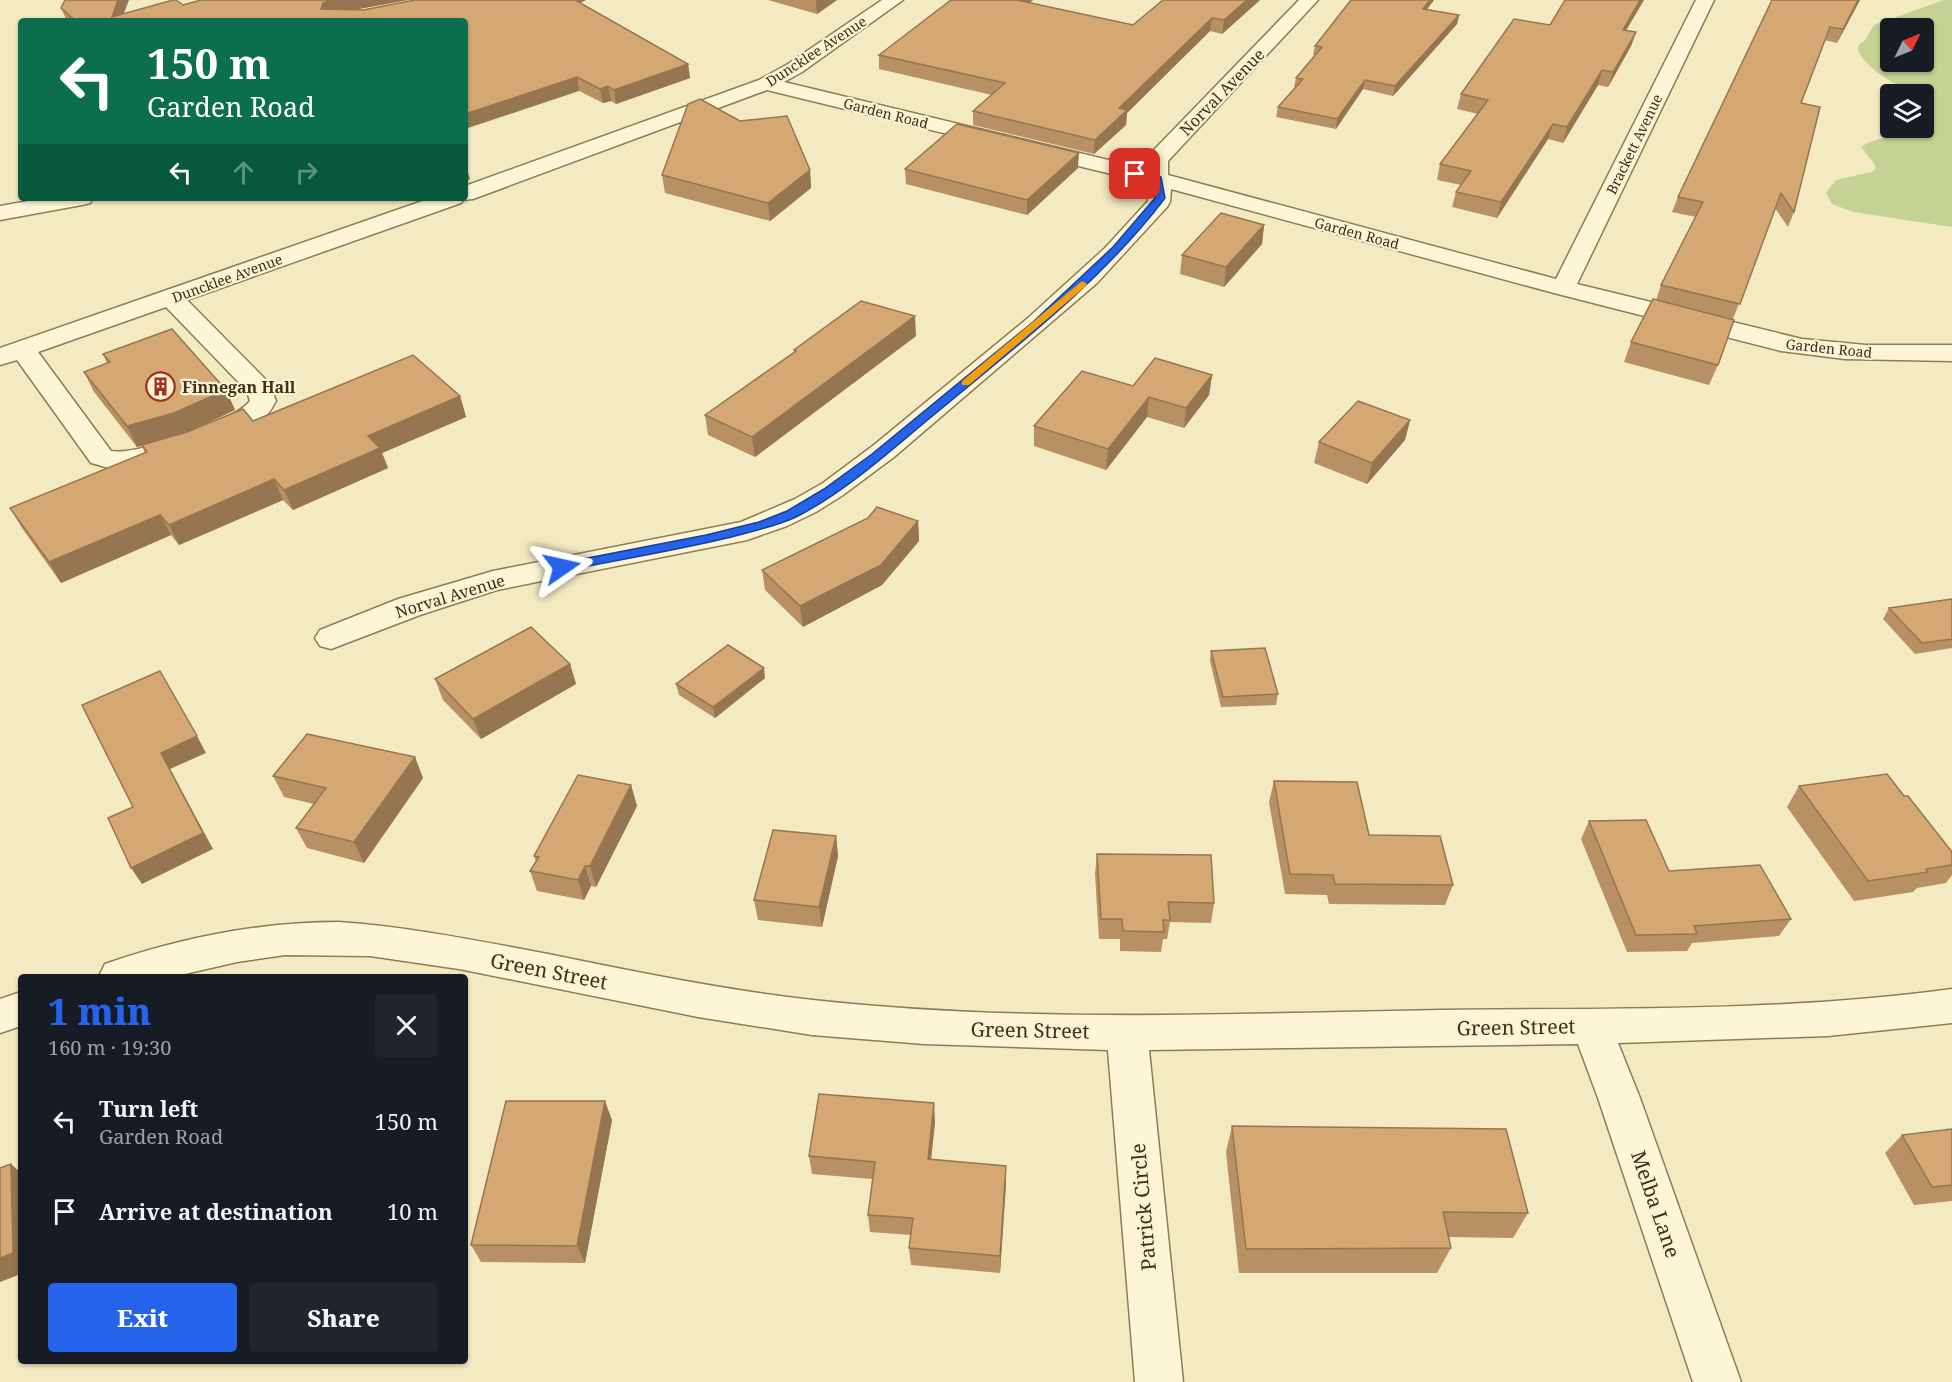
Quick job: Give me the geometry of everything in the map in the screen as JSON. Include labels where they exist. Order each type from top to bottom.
[{"type":"street","name":"Duncklee Avenue","points":[[468,193],[766,84],[795,68],[894,0]]},
{"type":"street","name":"Norval Avenue","points":[[331,638],[419,604],[493,581],[736,532],[778,520],[804,507],[858,471],[1081,286],[1159,202],[1161,194],[1156,166],[1158,159],[1309,0]]},
{"type":"street","name":"Brackett Avenue","points":[[1563,288],[1705,0]]},
{"type":"street","name":"Garden Road","points":[[766,84],[1158,179],[1700,324],[1810,349],[1865,354],[1952,353]]},
{"type":"street","points":[[0,213],[66,201]]},
{"type":"street","name":"Duncklee Avenue","points":[[11,353],[445,201]]},
{"type":"street","points":[[11,353],[101,457],[112,461],[127,462],[152,456],[246,418],[257,410],[263,401],[260,389],[171,298]]},
{"type":"street","name":"Green Street","points":[[126,974],[240,945],[303,938],[361,939],[483,958],[749,1009],[849,1021],[992,1030],[1127,1032],[1591,1026],[1815,1019],[1910,1013],[1952,1006]]},
{"type":"street","points":[[0,1016],[18,1010]]},
{"type":"street","name":"Melba Lane","points":[[1591,1026],[1623,1109],[1717,1382]]},
{"type":"street","name":"Patrick Circle","points":[[1127,1032],[1159,1382]]},
{"type":"green space","points":[[1944,0],[1952,0],[1952,227],[1853,212],[1832,204],[1826,193],[1836,180],[1876,169],[1862,146],[1885,138],[1934,138],[1934,84],[1895,84],[1884,77],[1865,61],[1860,53],[1858,46],[1865,40],[1874,25],[1880,23],[1880,72],[1934,72],[1934,18],[1894,18]]},
{"type":"building","points":[[65,0],[118,0],[112,17],[173,0],[183,5],[201,0],[330,0],[323,3],[321,9],[363,10],[415,0],[575,0],[688,64],[614,90],[608,86],[600,89],[577,77],[468,113],[468,18],[73,18],[61,8]]},
{"type":"building","points":[[951,0],[1017,0],[1133,25],[1163,0],[1247,0],[1224,20],[1212,18],[1119,108],[1127,110],[1095,140],[973,111],[1005,83],[879,55]]},
{"type":"building","points":[[1351,0],[1430,0],[1423,9],[1459,15],[1395,86],[1365,80],[1337,119],[1278,107],[1303,79],[1296,78],[1322,47],[1315,46]]},
{"type":"building","points":[[1565,0],[1640,0],[1623,30],[1636,32],[1613,72],[1602,70],[1567,127],[1553,124],[1501,202],[1456,192],[1471,171],[1440,164],[1488,100],[1461,94],[1514,19],[1550,25]]},
{"type":"building","points":[[1772,0],[1858,0],[1843,29],[1830,27],[1801,103],[1820,107],[1794,212],[1781,193],[1740,304],[1661,285],[1703,202],[1678,197]]},
{"type":"building","points":[[700,99],[740,121],[787,116],[810,170],[768,203],[662,175],[688,104]]},
{"type":"building","points":[[957,124],[1079,153],[1027,200],[905,169]]},
{"type":"building","points":[[1221,213],[1264,225],[1226,267],[1182,255]]},
{"type":"building","points":[[1653,299],[1734,320],[1718,365],[1631,342]]},
{"type":"building","points":[[861,301],[915,316],[752,437],[705,415],[796,351],[794,350]]},
{"type":"building","name":"Finnegan Hall","points":[[172,329],[226,390],[174,413],[127,426],[84,372],[110,362],[103,354]]},
{"type":"building","points":[[413,355],[460,396],[368,436],[380,448],[284,490],[274,479],[169,525],[160,515],[49,562],[10,508],[147,452],[142,445],[187,432],[243,409],[253,421]]},
{"type":"building","points":[[1155,358],[1212,375],[1186,408],[1149,397],[1108,449],[1034,426],[1082,371],[1133,386]]},
{"type":"building","points":[[1358,401],[1410,420],[1372,463],[1319,442]]},
{"type":"building","points":[[877,507],[918,521],[881,565],[800,606],[762,570],[868,518]]},
{"type":"building","points":[[1952,599],[1952,639],[1922,643],[1889,608]]},
{"type":"building","points":[[531,627],[570,664],[473,719],[435,679]]},
{"type":"building","points":[[728,645],[764,668],[713,707],[676,684]]},
{"type":"building","points":[[1265,648],[1278,694],[1223,697],[1211,651]]},
{"type":"building","points":[[160,671],[197,736],[161,753],[203,833],[131,868],[108,818],[133,807],[82,705]]},
{"type":"building","points":[[307,734],[415,757],[354,842],[296,828],[326,788],[273,776]]},
{"type":"building","points":[[1887,774],[1904,796],[1908,796],[1952,852],[1952,865],[1926,869],[1928,872],[1868,881],[1799,786]]},
{"type":"building","points":[[578,775],[631,785],[590,866],[585,866],[578,880],[530,871],[539,857],[534,856]]},
{"type":"building","points":[[1274,781],[1357,782],[1369,835],[1440,836],[1453,885],[1335,884],[1333,875],[1290,874]]},
{"type":"building","points":[[1646,820],[1669,871],[1760,865],[1791,919],[1694,926],[1697,934],[1636,935],[1589,821]]},
{"type":"building","points":[[773,830],[836,836],[819,907],[754,900]]},
{"type":"building","points":[[1097,854],[1211,855],[1214,903],[1168,902],[1170,920],[1163,920],[1164,932],[1123,931],[1122,919],[1101,919]]},
{"type":"building","points":[[819,1094],[934,1103],[928,1159],[1006,1166],[1000,1256],[909,1248],[913,1218],[868,1215],[875,1162],[809,1156]]},
{"type":"building","points":[[506,1101],[605,1101],[577,1246],[471,1245]]},
{"type":"building","points":[[1232,1126],[1506,1129],[1528,1213],[1443,1212],[1451,1248],[1246,1249]]},
{"type":"building","points":[[1952,1129],[1952,1185],[1932,1187],[1902,1135]]},
{"type":"building","points":[[11,1164],[13,1253],[0,1258],[0,1168]]},
{"type":"slow traffic","points":[[966,383],[1082,284]]},
{"type":"place","name":"Finnegan Hall","points":[[161,387]]},
{"type":"route","points":[[562,567],[747,530],[791,514],[828,492],[858,471],[1037,324],[1081,286],[1117,249],[1156,206],[1161,194],[1158,179],[1135,174]]}]
